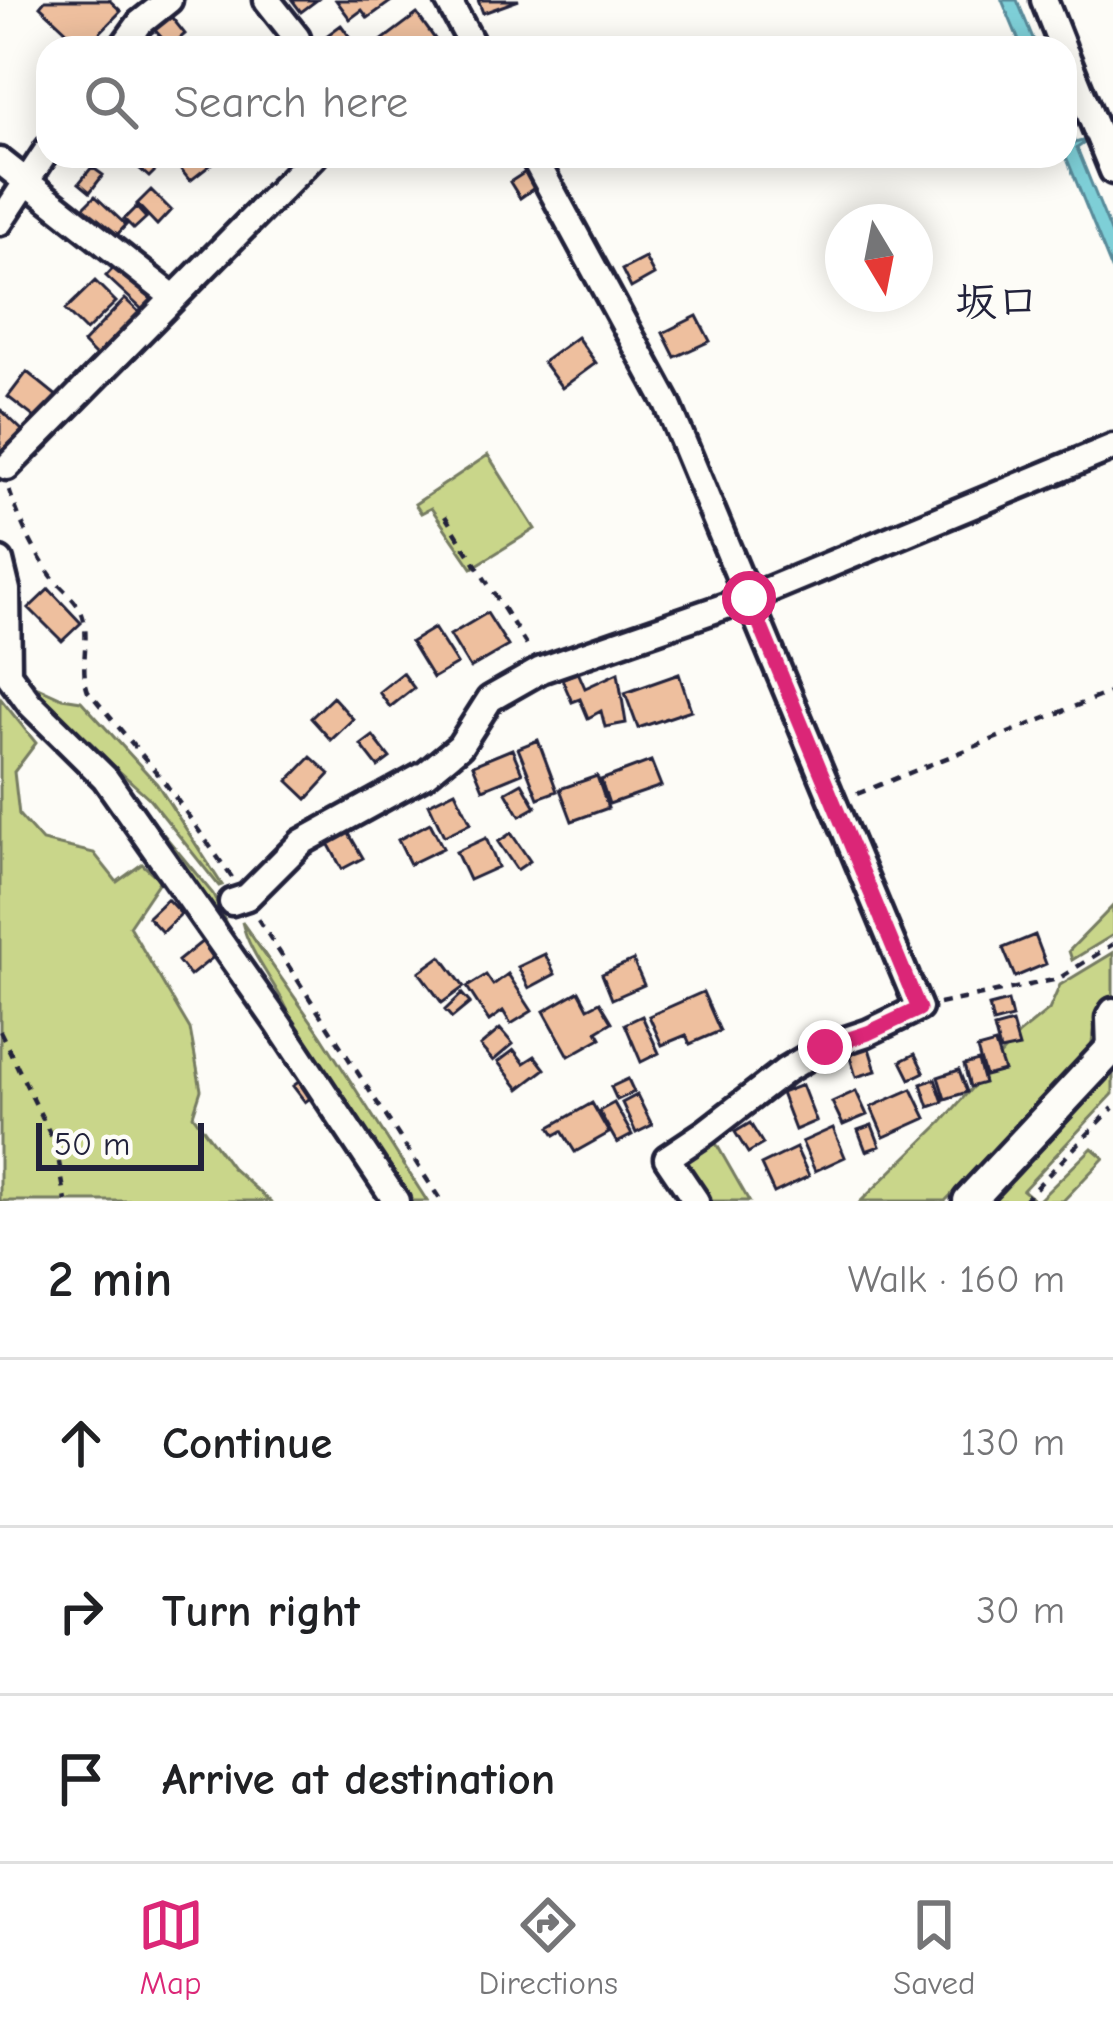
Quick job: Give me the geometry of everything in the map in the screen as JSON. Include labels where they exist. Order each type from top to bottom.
[{"type":"main road","points":[[969,1201],[1111,1048]]},
{"type":"street","points":[[131,36],[169,0]]},
{"type":"street","points":[[267,0],[295,36]]},
{"type":"street","points":[[448,0],[460,36]]},
{"type":"street","points":[[1043,0],[1058,36]]},
{"type":"street","points":[[1077,81],[1111,158]]},
{"type":"street","points":[[0,161],[173,297]]},
{"type":"street","points":[[0,222],[36,166]]},
{"type":"street","points":[[7,467],[302,168]]},
{"type":"street","points":[[540,168],[667,403],[919,1009],[825,1047],[786,1070],[667,1158],[696,1201]]},
{"type":"street","points":[[240,900],[302,842],[426,774],[460,746],[490,699],[542,670],[749,598],[1113,447]]},
{"type":"street","points":[[0,560],[7,590],[8,674],[30,704],[100,772],[230,953],[396,1201]]},
{"type":"street","points":[[1111,1048],[1109,1018],[1113,1012]]},
{"type":"path","points":[[7,467],[6,483],[20,520],[46,568],[85,620],[83,676],[88,691],[164,780],[441,1201]]},
{"type":"path","points":[[446,516],[542,670]]},
{"type":"path","points":[[834,804],[1113,691]]},
{"type":"path","points":[[919,1009],[1058,979],[1113,944]]},
{"type":"path","points":[[0,1030],[56,1146],[66,1201]]},
{"type":"path","points":[[1024,1201],[1113,1108]]},
{"type":"green space","points":[[488,455],[535,529],[472,568],[431,508],[421,513],[415,504]]},
{"type":"green space","points":[[29,683],[81,701],[157,784],[222,885],[149,798],[37,697]]},
{"type":"green space","points":[[0,698],[36,743],[14,772],[19,815],[42,841],[94,853],[117,882],[142,864],[160,880],[129,926],[190,1029],[201,1090],[193,1115],[232,1168],[270,1201],[0,1201]]},
{"type":"green space","points":[[131,795],[213,894],[236,946]]},
{"type":"green space","points":[[1113,906],[1113,935],[1072,960],[1069,951]]},
{"type":"green space","points":[[242,922],[427,1201],[408,1201],[295,1031]]},
{"type":"green space","points":[[1113,953],[1113,996],[1096,1022],[1090,1052],[945,1201],[861,1201],[942,1122],[1019,1034],[1049,1010],[1060,985]]},
{"type":"green space","points":[[1113,1068],[1113,1094],[1023,1190],[1036,1201],[984,1201]]},
{"type":"green space","points":[[713,1138],[749,1201],[709,1201],[685,1161]]},
{"type":"green space","points":[[1092,1148],[1104,1158],[1063,1201],[1038,1201]]},
{"type":"water","points":[[1002,0],[1017,0],[1032,36],[1017,36]]},
{"type":"water","points":[[1077,148],[1113,237],[1113,272],[1071,168],[1077,168]]},
{"type":"building","points":[[45,0],[109,0],[121,11],[97,36],[72,36],[40,6]]},
{"type":"building","points":[[292,0],[317,0],[301,12]]},
{"type":"building","points":[[336,0],[393,0],[368,18],[362,10],[350,19]]},
{"type":"building","points":[[478,0],[519,0],[483,13]]},
{"type":"building","points":[[169,14],[185,34],[160,36],[153,28]]},
{"type":"building","points":[[417,14],[433,36],[388,36]]},
{"type":"building","points":[[341,25],[349,36],[326,36]]},
{"type":"building","points":[[91,168],[103,175],[90,192],[79,183]]},
{"type":"building","points":[[180,168],[207,168],[190,181]]},
{"type":"building","points":[[527,171],[537,186],[520,198],[510,182]]},
{"type":"building","points":[[151,190],[171,210],[157,225],[137,204]]},
{"type":"building","points":[[95,196],[126,225],[113,239],[82,209]]},
{"type":"building","points":[[136,207],[146,218],[134,229],[124,219]]},
{"type":"building","points":[[645,258],[654,275],[631,288],[622,270]]},
{"type":"building","points":[[121,260],[162,298],[147,314],[106,276]]},
{"type":"building","points":[[95,281],[116,302],[86,331],[65,310]]},
{"type":"building","points":[[125,299],[141,314],[99,359],[83,343]]},
{"type":"building","points":[[697,316],[710,341],[675,357],[663,333]]},
{"type":"building","points":[[577,337],[596,363],[562,388],[543,362]]},
{"type":"building","points":[[27,372],[58,397],[39,421],[8,397]]},
{"type":"building","points":[[0,411],[24,432],[0,456]]},
{"type":"building","points":[[49,589],[81,623],[62,641],[29,608]]},
{"type":"building","points":[[487,613],[508,646],[470,668],[450,635]]},
{"type":"building","points":[[434,628],[457,664],[433,678],[411,642]]},
{"type":"building","points":[[578,672],[585,688],[618,673],[626,723],[605,727],[601,711],[588,718],[580,699],[572,702],[562,679]]},
{"type":"building","points":[[403,673],[414,688],[390,707],[379,692]]},
{"type":"building","points":[[679,674],[691,710],[638,728],[625,693]]},
{"type":"building","points":[[333,697],[353,719],[331,740],[311,718]]},
{"type":"building","points":[[373,736],[390,758],[378,767],[361,745]]},
{"type":"building","points":[[538,740],[557,791],[538,798],[518,748]]},
{"type":"building","points":[[512,749],[522,773],[483,789],[473,765]]},
{"type":"building","points":[[311,757],[330,774],[307,799],[288,781]]},
{"type":"building","points":[[651,761],[661,786],[609,804],[601,780]]},
{"type":"building","points":[[597,776],[608,808],[572,821],[560,789]]},
{"type":"building","points":[[522,783],[536,807],[520,816],[506,792]]},
{"type":"building","points":[[455,791],[471,823],[444,836],[429,804]]},
{"type":"building","points":[[430,823],[443,848],[410,864],[398,840]]},
{"type":"building","points":[[348,832],[363,858],[342,869],[328,843]]},
{"type":"building","points":[[511,833],[530,861],[517,870],[498,842]]},
{"type":"building","points":[[486,838],[498,867],[469,880],[456,852]]},
{"type":"building","points":[[167,899],[181,914],[162,932],[148,917]]},
{"type":"building","points":[[1035,935],[1046,964],[1015,977],[1003,948]]},
{"type":"building","points":[[204,940],[216,955],[190,976],[178,961]]},
{"type":"building","points":[[545,954],[555,974],[529,988],[518,967]]},
{"type":"building","points":[[441,956],[464,987],[442,1003],[419,972]]},
{"type":"building","points":[[633,960],[644,985],[612,999],[602,974]]},
{"type":"building","points":[[508,974],[532,1011],[511,1024],[503,1011],[489,1021],[467,987],[486,975],[493,985]]},
{"type":"building","points":[[579,991],[588,1008],[600,1002],[612,1022],[597,1031],[601,1038],[569,1056],[544,1011]]},
{"type":"building","points":[[703,992],[720,1031],[690,1044],[686,1035],[662,1045],[649,1016]]},
{"type":"building","points":[[462,994],[470,1003],[452,1018],[445,1010]]},
{"type":"building","points":[[1008,1001],[1012,1018],[993,1023],[989,1006]]},
{"type":"building","points":[[642,1016],[659,1053],[641,1062],[625,1024]]},
{"type":"building","points":[[1012,1023],[1019,1047],[1000,1051],[994,1028]]},
{"type":"building","points":[[500,1029],[513,1044],[493,1061],[480,1046]]},
{"type":"building","points":[[995,1044],[1004,1071],[985,1076],[977,1049]]},
{"type":"building","points":[[868,1045],[876,1071],[856,1077],[848,1051]]},
{"type":"building","points":[[514,1050],[524,1063],[535,1056],[545,1069],[519,1089],[498,1062]]},
{"type":"building","points":[[915,1054],[924,1072],[910,1079],[901,1061]]},
{"type":"building","points":[[978,1061],[984,1083],[970,1087],[964,1065]]},
{"type":"building","points":[[959,1070],[967,1092],[945,1099],[938,1077]]},
{"type":"building","points":[[304,1078],[316,1094],[305,1102],[293,1086]]},
{"type":"building","points":[[628,1079],[634,1092],[617,1100],[611,1087]]},
{"type":"building","points":[[935,1079],[943,1102],[929,1107],[921,1084]]},
{"type":"building","points":[[802,1085],[816,1121],[795,1130],[781,1093]]},
{"type":"building","points":[[912,1089],[926,1118],[884,1137],[871,1107]]},
{"type":"building","points":[[856,1091],[867,1115],[843,1125],[832,1102]]},
{"type":"building","points":[[637,1095],[652,1125],[636,1133],[622,1103]]},
{"type":"building","points":[[592,1103],[609,1133],[575,1152],[562,1131],[555,1135],[550,1127]]},
{"type":"building","points":[[614,1103],[632,1135],[617,1143],[599,1111]]},
{"type":"building","points":[[750,1123],[763,1144],[748,1153],[735,1132]]},
{"type":"building","points":[[872,1125],[880,1146],[866,1151],[858,1130]]},
{"type":"building","points":[[833,1128],[845,1157],[815,1171],[802,1142]]},
{"type":"building","points":[[796,1148],[809,1176],[774,1193],[761,1165]]},
{"type":"district","name":"坂口","points":[[997,302]]},
{"type":"route","points":[[749,598],[919,1009],[825,1047]]}]
